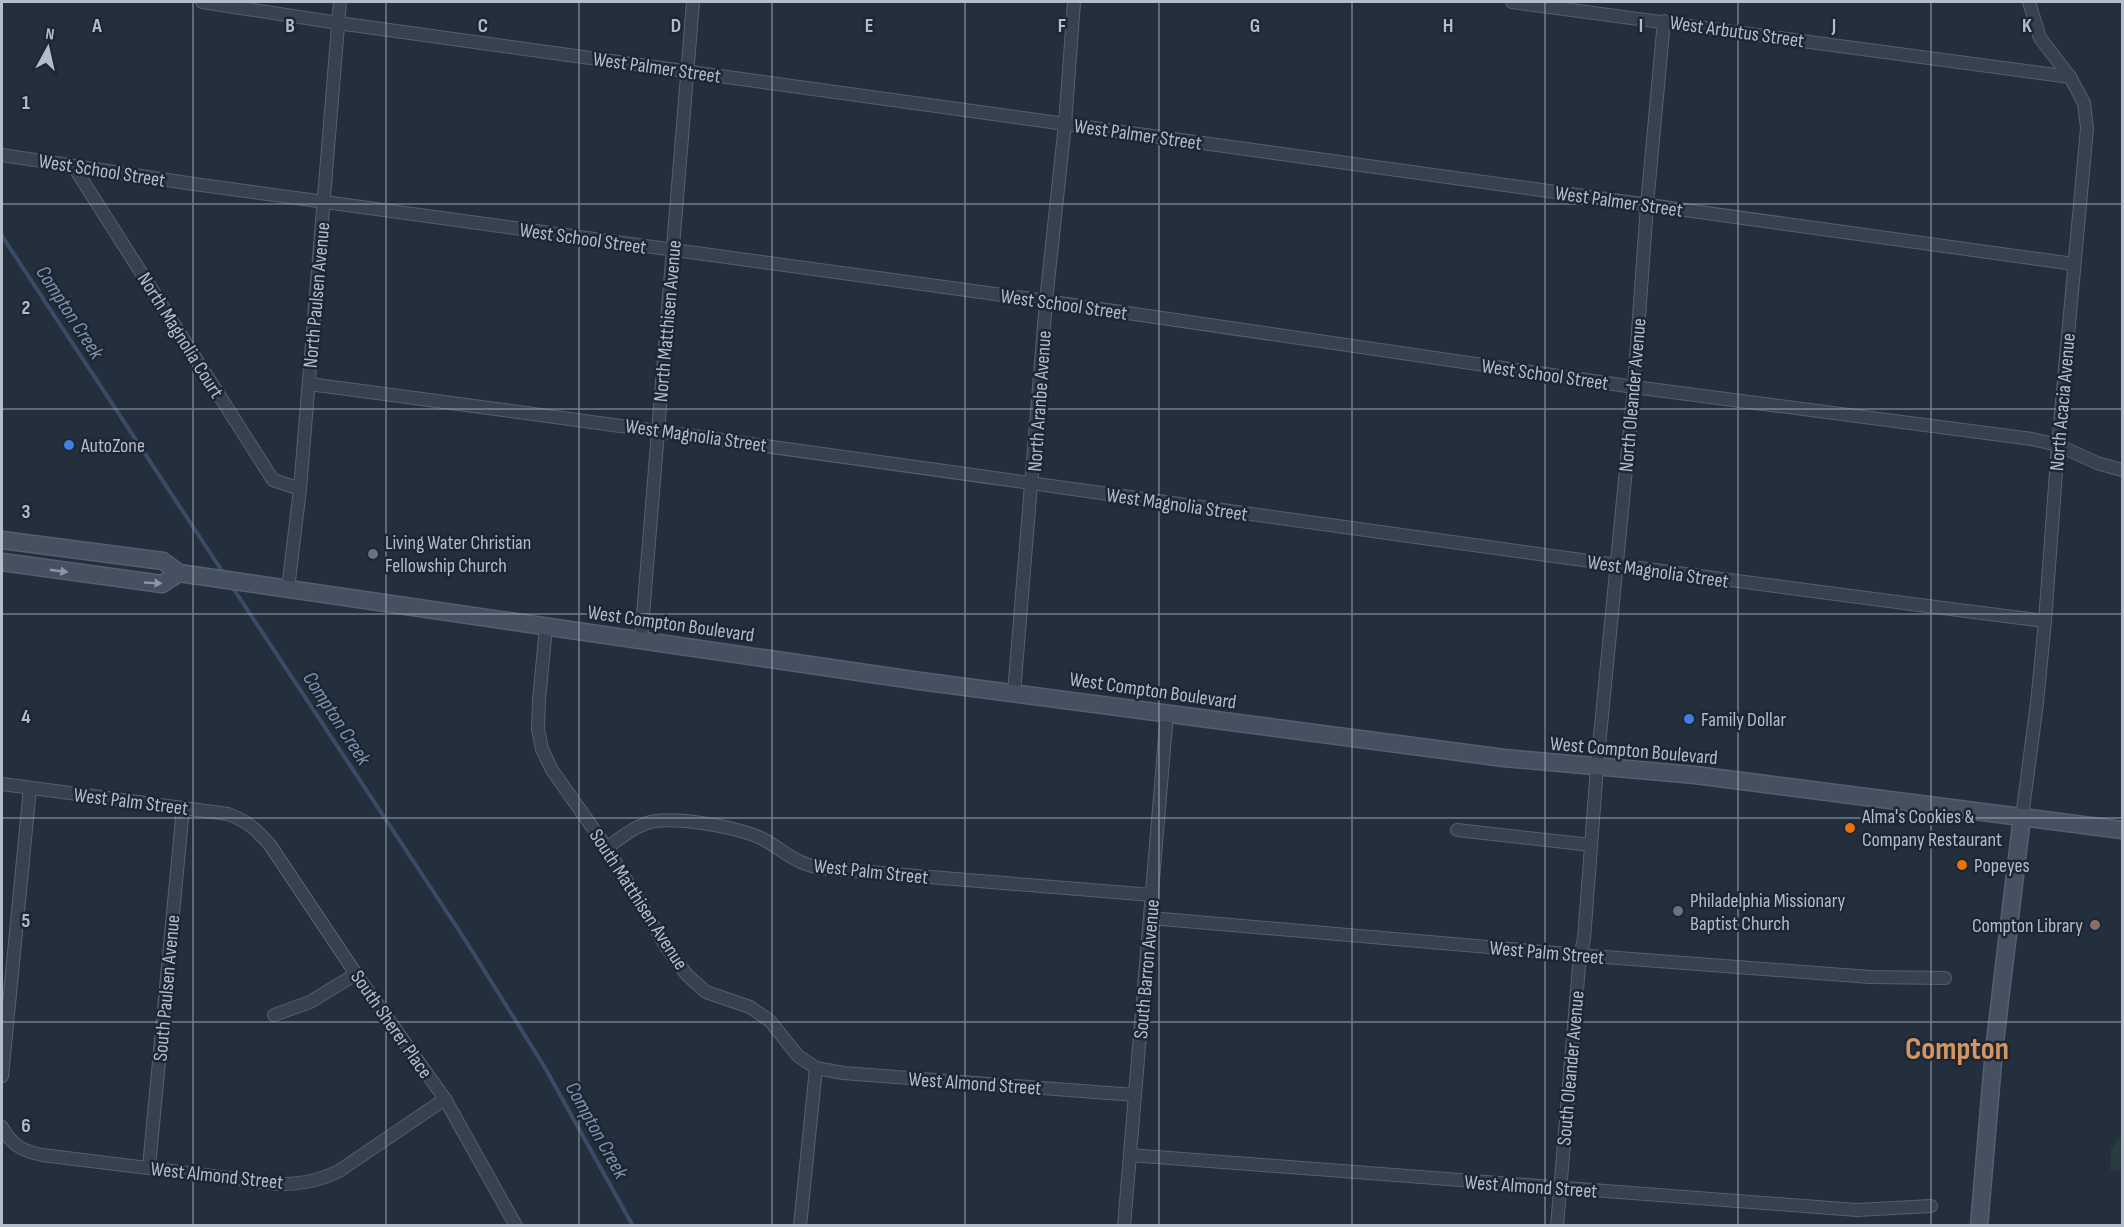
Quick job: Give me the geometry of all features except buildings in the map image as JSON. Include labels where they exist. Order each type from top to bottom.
[{"type":"main road","name":"West Compton Boulevard","points":[[2,540],[163,561],[179,573],[203,577],[1014,693],[1504,758],[1695,775],[2122,830]]},
{"type":"main road","name":"West Compton Boulevard","points":[[2,562],[162,584],[179,573]]},
{"type":"main road","points":[[1978,1226],[1994,1050],[2022,817]]},
{"type":"street","name":"West Palmer Street","points":[[202,2],[688,72],[2074,264]]},
{"type":"street","name":"North Paulsen Avenue","points":[[288,589],[300,489],[340,2]]},
{"type":"street","name":"North Matthisen Avenue","points":[[641,640],[693,2]]},
{"type":"street","name":"North Aranbe Avenue","points":[[1014,693],[1046,301],[1065,124],[1074,2]]},
{"type":"street","name":"West Arbutus Street","points":[[1512,2],[2070,77]]},
{"type":"street","name":"North Acacia Avenue","points":[[2022,817],[2046,621],[2058,445],[2087,128],[2084,103],[2070,77],[2040,38],[2029,2]]},
{"type":"street","name":"North Oleander Avenue","points":[[1597,767],[1634,387],[1647,204],[1664,21]]},
{"type":"street","name":"West School Street","points":[[2,154],[74,167],[1046,301],[1634,387],[2032,439],[2058,445],[2097,463],[2122,470]]},
{"type":"street","name":"North Magnolia Court","points":[[74,167],[273,480],[300,489]]},
{"type":"street","name":"West Magnolia Street","points":[[309,384],[658,430],[1616,565],[2046,621]]},
{"type":"street","name":"South Matthisen Avenue","points":[[546,627],[538,729],[542,749],[552,770],[607,848],[667,948],[687,975],[706,992],[750,1007],[770,1021],[798,1056],[816,1068]]},
{"type":"street","name":"South Barron Avenue","points":[[1124,1226],[1167,713]]},
{"type":"street","name":"South Oleander Avenue","points":[[1557,1226],[1580,955],[1584,939],[1597,767]]},
{"type":"street","name":"West Palm Street","points":[[2,784],[228,814],[244,820],[257,830]]},
{"type":"street","points":[[2,1076],[30,788]]},
{"type":"street","name":"South Paulsen Avenue","points":[[149,1167],[183,808]]},
{"type":"street","name":"West Palm Street","points":[[607,848],[631,830],[663,820],[742,831],[762,839],[800,862],[819,868],[1152,895]]},
{"type":"street","name":"South Sherer Place","points":[[257,830],[270,845],[356,974],[446,1099],[516,1226]]},
{"type":"street","points":[[1457,830],[1591,845]]},
{"type":"street","name":"West Palm Street","points":[[1150,918],[1580,955],[1891,978],[1945,978]]},
{"type":"street","points":[[273,1015],[310,1002],[356,974]]},
{"type":"street","points":[[800,1226],[816,1068]]},
{"type":"street","name":"West Almond Street","points":[[816,1068],[1135,1095]]},
{"type":"street","name":"West Almond Street","points":[[3,1136],[26,1152],[42,1155],[278,1184],[301,1184],[319,1180],[339,1171],[446,1099]]},
{"type":"street","name":"West Almond Street","points":[[1130,1155],[1857,1210],[1931,1206]]},
{"type":"green space","points":[[2119,1138],[2122,1140],[2122,1171],[2110,1170],[2111,1149]]},
{"type":"waterway","name":"Compton Creek","points":[[2,236],[224,574]]},
{"type":"waterway","name":"Compton Creek","points":[[233,588],[464,938],[544,1066],[633,1226]]},
{"type":"place","name":"AutoZone","points":[[69,445]]},
{"type":"place","name":"Living Water Christian Fellowship Church","points":[[373,554]]},
{"type":"place","name":"Family Dollar","points":[[1689,719]]},
{"type":"place","name":"Alma's Cookies & Company Restaurant","points":[[1850,828]]},
{"type":"place","name":"Popeyes","points":[[1962,865]]},
{"type":"place","name":"Philadelphia Missionary Baptist Church","points":[[1678,911]]},
{"type":"place","name":"Compton Library","points":[[2095,925]]},
{"type":"district","name":"Compton","points":[[1957,1048]]}]
